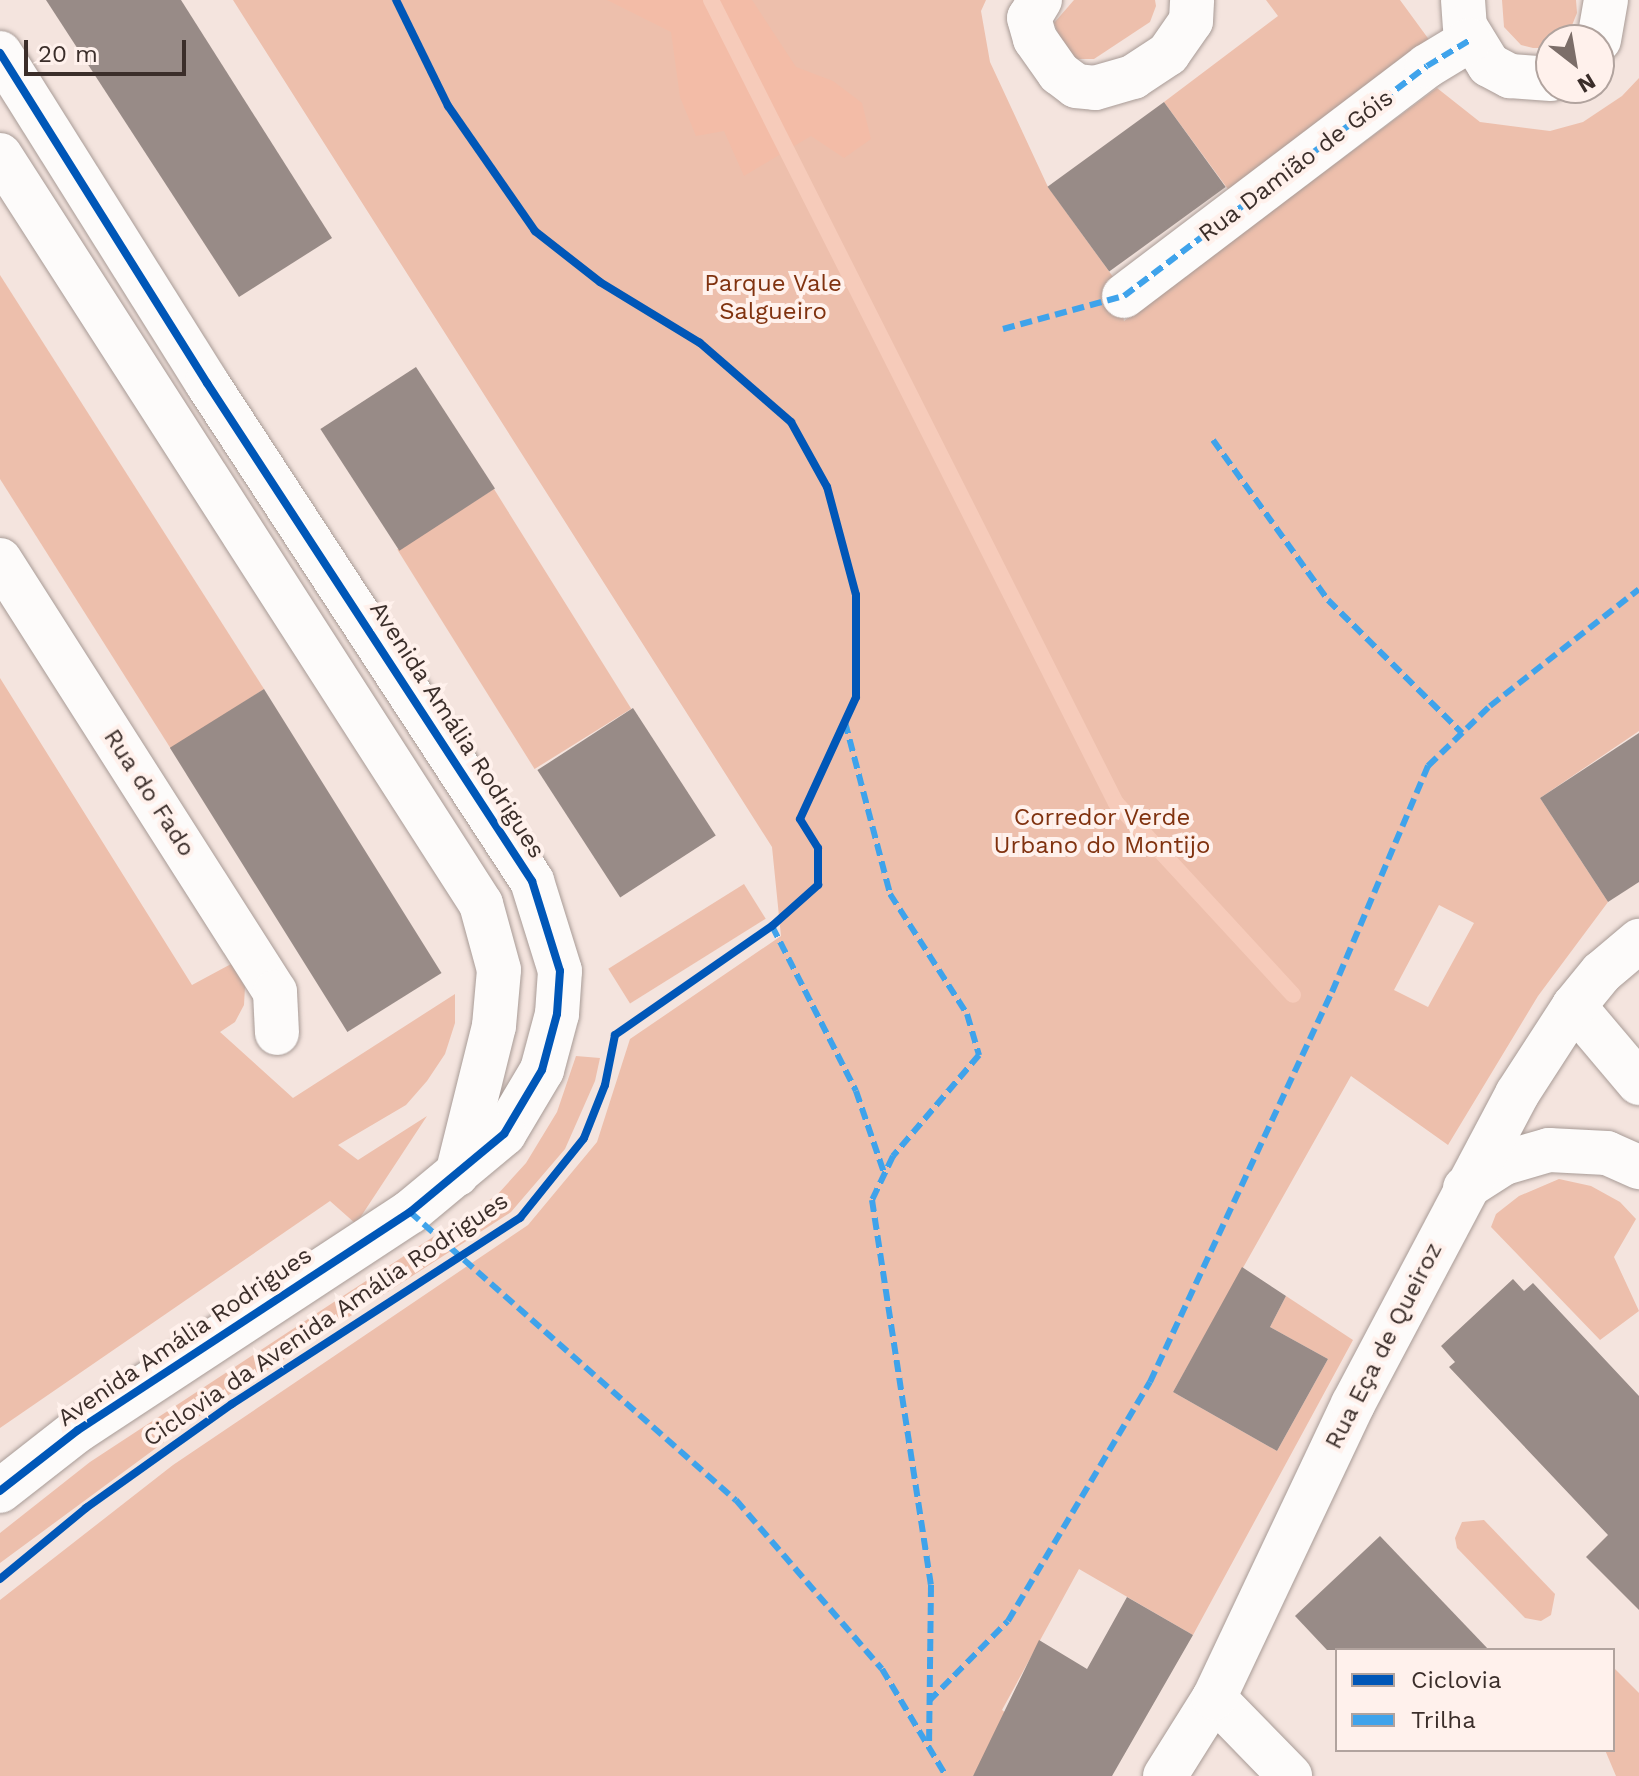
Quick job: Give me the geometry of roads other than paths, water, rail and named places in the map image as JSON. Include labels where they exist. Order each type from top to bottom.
[{"type":"street","points":[[1040,0],[1029,18],[1035,39],[1059,73],[1076,86],[1095,88],[1133,77],[1168,54],[1191,21],[1192,0]]},
{"type":"street","points":[[1602,24],[1606,0]]},
{"type":"street","points":[[1467,20],[1489,65],[1510,76],[1535,78]]},
{"type":"street","name":"Rua Damião de Góis","points":[[1124,296],[1427,66],[1467,20]]},
{"type":"street","name":"Avenida Amália Rodrigues","points":[[0,53],[207,383],[532,881],[560,971],[557,1014],[546,1056],[504,1134],[410,1212],[78,1430],[0,1491]]},
{"type":"street","points":[[0,155],[166,409],[481,904],[499,970],[494,1026],[457,1174]]},
{"type":"street","points":[[166,409],[207,383]]},
{"type":"street","name":"Rua do Fado","points":[[0,560],[275,992],[277,1033]]},
{"type":"street","name":"Rua Eça de Queiroz","points":[[1165,1776],[1214,1698],[1353,1404],[1465,1188],[1574,1006],[1601,973],[1639,941]]},
{"type":"street","points":[[1574,1006],[1639,1083]]},
{"type":"street","points":[[1465,1188],[1504,1163],[1549,1150],[1607,1153],[1639,1167]]},
{"type":"street","points":[[1214,1698],[1290,1776]]},
{"type":"waterway","points":[[711,0],[1116,803],[1293,995]]},
{"type":"park label","name":"Parque Vale Salgueiro","points":[[773,298]]},
{"type":"park label","name":"Corredor Verde Urbano do Montijo","points":[[1102,832]]}]
